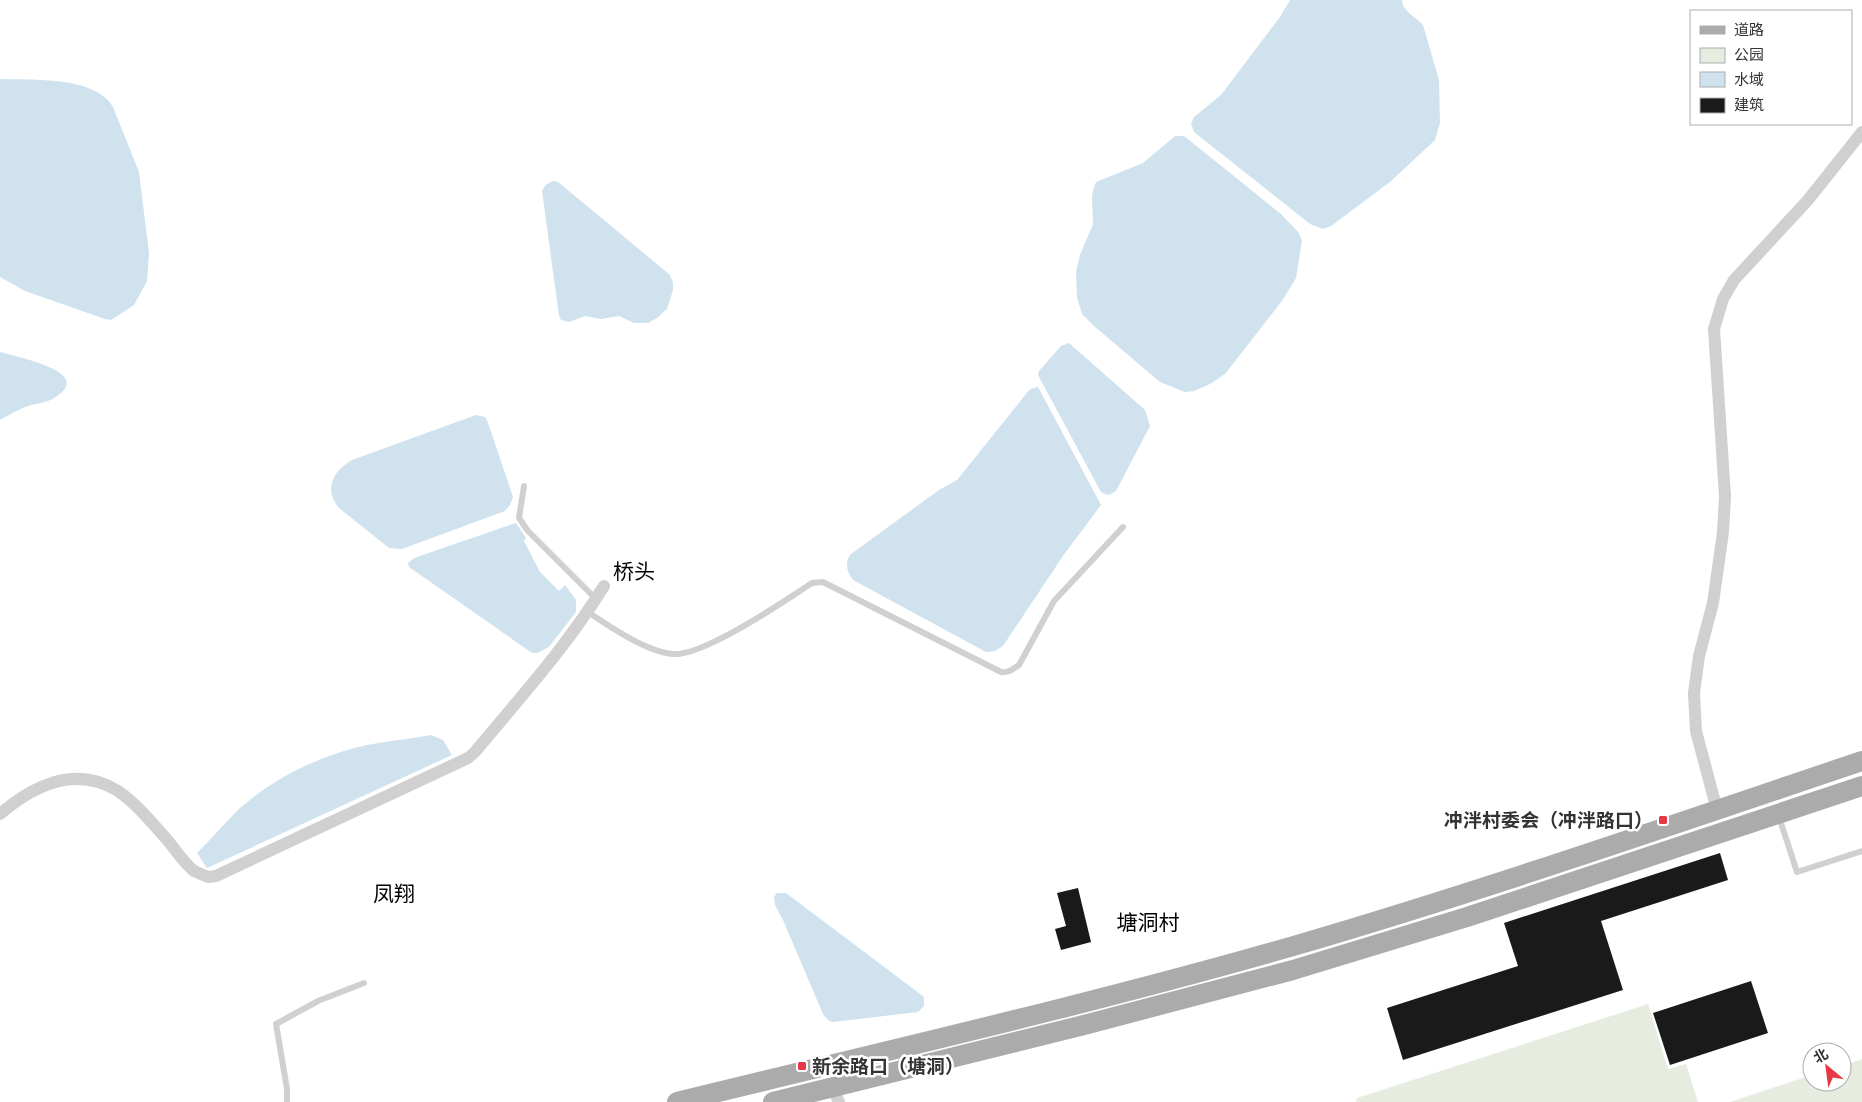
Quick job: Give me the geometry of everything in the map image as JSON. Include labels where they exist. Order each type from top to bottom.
[{"type":"main road","points":[[677,1102],[1088,1001],[1277,950],[1460,895],[1862,762]]},
{"type":"main road","points":[[773,1102],[836,1095],[1302,967],[1467,917],[1862,786]]},
{"type":"street","points":[[1717,810],[1696,731],[1694,693],[1699,656],[1713,603],[1724,532],[1725,496],[1714,329],[1716,318],[1723,299],[1734,280],[1808,200],[1862,132]]},
{"type":"street","points":[[0,814],[24,796],[47,784],[70,778],[106,785],[131,802],[194,871],[208,877],[216,876],[468,758],[541,673],[588,612],[604,586]]},
{"type":"lane","points":[[524,486],[519,518],[528,531],[596,599]]},
{"type":"lane","points":[[588,612],[613,629],[648,647],[675,654],[686,653],[715,641],[812,583],[823,582],[1001,672],[1005,672],[1013,670],[1019,665],[1054,601],[1123,526]]},
{"type":"lane","points":[[1778,814],[1796,872],[1862,851]]},
{"type":"lane","points":[[287,1102],[287,1089],[276,1024],[318,1001],[364,983]]},
{"type":"green space","points":[[1648,1004],[1668,1069],[1686,1064],[1698,1102],[1356,1102],[1357,1098]]},
{"type":"green space","points":[[1862,1059],[1862,1102],[1730,1102],[1802,1078],[1802,1092],[1852,1092],[1852,1062]]},
{"type":"water","points":[[1290,0],[1402,0],[1407,11],[1423,25],[1439,80],[1440,123],[1435,140],[1390,182],[1331,226],[1323,229],[1310,224],[1194,132],[1191,124],[1194,117],[1221,95],[1280,17]]},
{"type":"water","points":[[0,79],[45,80],[78,85],[93,90],[105,97],[113,107],[139,172],[149,253],[147,281],[134,305],[111,320],[25,291],[0,277]]},
{"type":"water","points":[[1175,136],[1184,136],[1281,214],[1299,233],[1302,241],[1296,278],[1282,301],[1225,374],[1210,384],[1194,391],[1185,392],[1160,382],[1094,326],[1082,314],[1077,298],[1076,272],[1080,255],[1093,224],[1092,198],[1096,182],[1143,163]]},
{"type":"water","points":[[554,181],[558,182],[669,274],[673,282],[673,290],[667,309],[657,318],[648,323],[634,323],[619,316],[601,319],[585,316],[569,322],[561,320],[542,191],[546,184]]},
{"type":"water","points":[[1069,343],[1145,410],[1150,426],[1116,491],[1109,495],[1101,492],[1038,375],[1039,371],[1061,346]]},
{"type":"water","points":[[0,352],[50,367],[60,373],[66,381],[65,389],[51,400],[25,407],[0,420]]},
{"type":"water","points":[[1038,387],[1101,505],[1063,556],[1003,646],[995,651],[986,652],[853,580],[849,574],[847,564],[851,554],[939,490],[957,480],[1030,389]]},
{"type":"water","points":[[476,415],[485,417],[487,420],[513,497],[505,511],[402,549],[389,548],[339,508],[334,501],[331,487],[332,481],[345,464]]},
{"type":"water","points":[[516,523],[526,538],[524,541],[540,572],[559,591],[565,585],[576,600],[576,612],[549,647],[537,653],[532,653],[409,567],[408,563],[414,558]]},
{"type":"water","points":[[431,735],[443,740],[452,755],[207,868],[197,853],[239,809],[283,777],[316,761],[350,749]]},
{"type":"water","points":[[777,893],[786,893],[924,997],[924,1006],[918,1012],[829,1021],[823,1014],[775,905],[774,897]]},
{"type":"building","points":[[1720,853],[1728,880],[1601,921],[1623,990],[1403,1060],[1387,1008],[1518,966],[1504,923]]},
{"type":"building","points":[[1078,888],[1091,942],[1061,950],[1055,929],[1066,926],[1057,893]]},
{"type":"building","points":[[1751,981],[1768,1033],[1670,1065],[1653,1013]]},
{"type":"place","name":"冲泮村委会（冲泮路口）","points":[[1663,820]]},
{"type":"place","name":"新余路口（塘洞）","points":[[802,1066]]},
{"type":"district","name":"桥头","points":[[634,572]]},
{"type":"district","name":"凤翔","points":[[394,894]]},
{"type":"district","name":"塘洞村","points":[[1148,923]]}]
